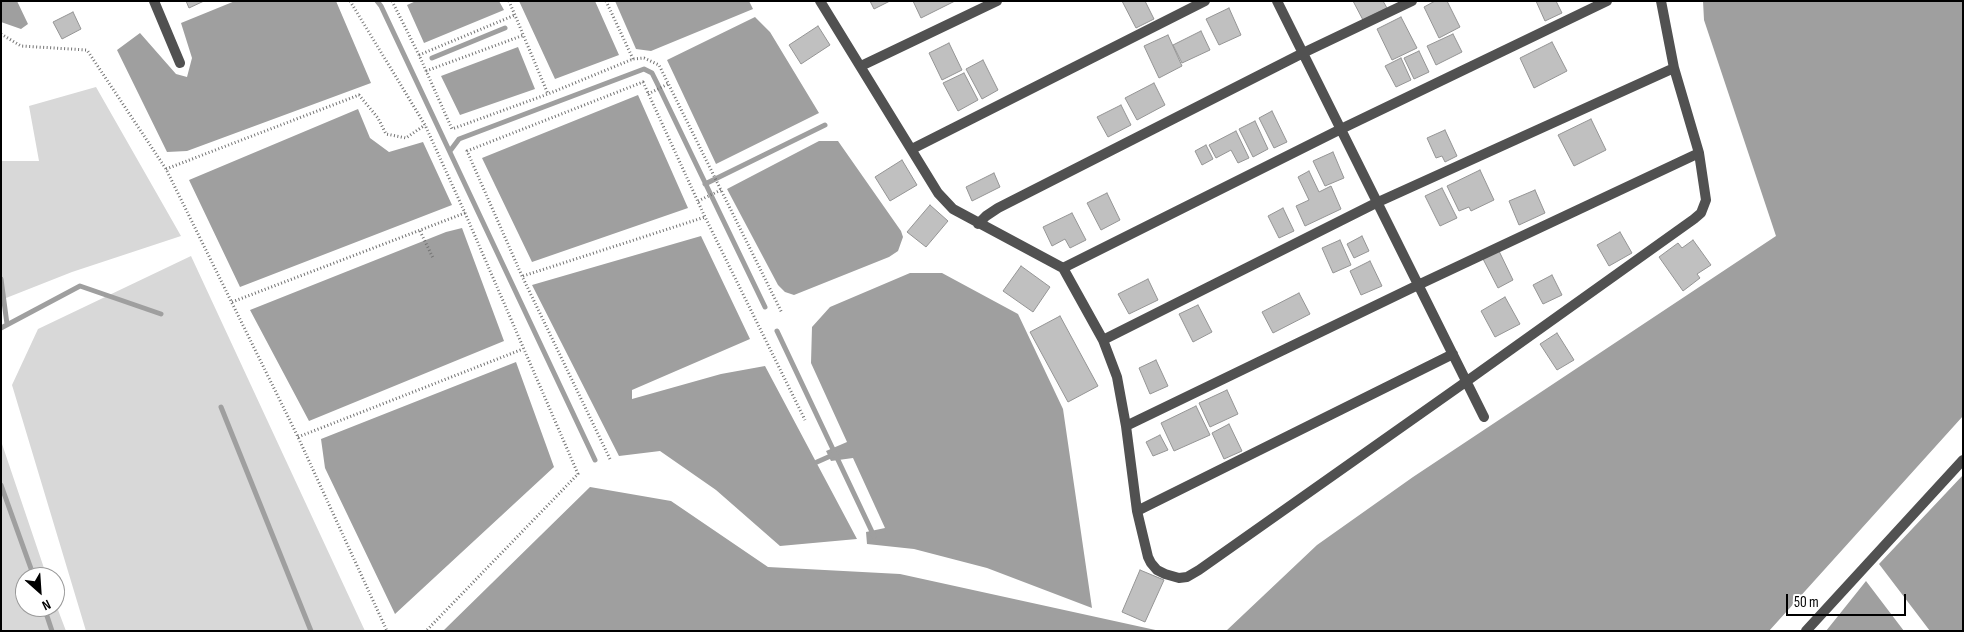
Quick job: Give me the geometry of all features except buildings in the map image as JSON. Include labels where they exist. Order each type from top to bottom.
[{"type":"street","points":[[154,1],[180,64]]},
{"type":"street","points":[[820,1],[943,199],[952,210],[1063,268],[1103,340],[1117,377],[1126,426],[1137,511],[1144,544],[1151,563],[1165,574],[1179,578],[1187,577],[1207,564],[1467,382],[1694,219],[1704,208],[1706,200],[1698,153],[1674,68],[1661,1]]},
{"type":"street","points":[[861,66],[997,1]]},
{"type":"street","points":[[912,149],[1205,1]]},
{"type":"street","points":[[1277,1],[1484,417]]},
{"type":"street","points":[[978,224],[998,208],[1303,53],[1412,1]]},
{"type":"street","points":[[1063,268],[1340,129],[1607,1]]},
{"type":"street","points":[[1103,340],[1376,203],[1674,68]]},
{"type":"street","points":[[1126,426],[1698,153]]},
{"type":"street","points":[[1137,511],[1453,354]]},
{"type":"street","points":[[1806,631],[1963,460]]},
{"type":"path","points":[[350,1],[425,125],[578,474],[426,631]]},
{"type":"path","points":[[392,1],[419,55],[452,129],[548,94],[633,59],[644,58],[659,65],[782,313]]},
{"type":"path","points":[[509,1],[548,94]]},
{"type":"path","points":[[606,1],[633,59]]},
{"type":"path","points":[[419,55],[516,15]]},
{"type":"path","points":[[1,34],[21,46],[87,50],[166,169],[298,437],[387,631]]},
{"type":"path","points":[[426,71],[524,35]]},
{"type":"path","points":[[610,459],[522,276],[467,151],[643,82],[705,217],[805,420]]},
{"type":"path","points":[[648,94],[668,84]]},
{"type":"path","points":[[166,169],[359,95],[378,118],[386,134],[406,138],[425,125]]},
{"type":"path","points":[[698,201],[721,190]]},
{"type":"path","points":[[232,302],[465,213]]},
{"type":"path","points":[[522,276],[705,217]]},
{"type":"path","points":[[420,231],[433,258]]},
{"type":"path","points":[[298,437],[523,349]]},
{"type":"shaded area","points":[[1,1],[17,1],[28,24],[21,29],[1,22]]},
{"type":"shaded area","points":[[235,1],[336,1],[371,83],[187,151],[167,152],[117,50],[140,33],[176,74],[187,77],[192,58],[181,23]]},
{"type":"shaded area","points":[[416,1],[499,1],[504,10],[424,43],[407,5]]},
{"type":"shaded area","points":[[519,1],[595,1],[619,55],[555,79]]},
{"type":"shaded area","points":[[615,1],[749,1],[753,9],[651,51],[636,49]]},
{"type":"shaded area","points":[[1703,1],[1963,1],[1963,416],[1769,631],[1226,631],[1317,545],[1413,477],[1776,236],[1704,20]]},
{"type":"shaded area","points":[[755,17],[770,32],[819,113],[716,164],[667,60]]},
{"type":"shaded area","points":[[518,47],[535,89],[460,115],[441,76]]},
{"type":"shaded area","points":[[96,87],[181,236],[72,272],[1,300],[1,161],[39,161],[29,106]]},
{"type":"shaded area","points":[[638,95],[688,208],[532,262],[482,158]]},
{"type":"shaded area","points":[[358,109],[370,138],[389,152],[423,142],[452,205],[240,287],[189,180]]},
{"type":"shaded area","points":[[819,141],[838,141],[901,231],[903,237],[898,251],[889,257],[794,295],[785,292],[778,285],[727,189]]},
{"type":"shaded area","points":[[462,228],[504,341],[309,421],[250,310],[446,232]]},
{"type":"shaded area","points":[[701,236],[750,339],[632,390],[632,399],[721,374],[765,366],[857,539],[780,546],[716,490],[660,451],[619,456],[532,285]]},
{"type":"shaded area","points":[[191,256],[365,631],[86,631],[12,385],[38,329]]},
{"type":"shaded area","points":[[910,273],[942,273],[1018,314],[1063,409],[1092,608],[987,568],[914,549],[867,544],[866,532],[885,528],[853,458],[831,461],[826,451],[847,442],[811,363],[812,327],[830,307]]},
{"type":"shaded area","points":[[516,362],[554,467],[395,614],[325,468],[321,439]]},
{"type":"shaded area","points":[[1,441],[44,567],[15,567],[15,617],[61,617],[66,631],[1,631]]},
{"type":"shaded area","points":[[1963,475],[1963,631],[1930,631],[1879,564]]},
{"type":"shaded area","points":[[590,487],[671,501],[768,567],[900,574],[1160,631],[443,631]]},
{"type":"shaded area","points":[[1866,581],[1904,631],[1826,631]]},
{"type":"waterway","points":[[377,1],[595,460]]},
{"type":"waterway","points":[[432,58],[505,28]]},
{"type":"waterway","points":[[450,151],[459,139],[644,69],[652,73],[765,307]]},
{"type":"waterway","points":[[705,184],[825,125]]},
{"type":"waterway","points":[[1,279],[7,324]]},
{"type":"waterway","points":[[1,328],[80,286],[161,314]]},
{"type":"waterway","points":[[777,331],[874,536]]},
{"type":"waterway","points":[[221,407],[311,631]]},
{"type":"waterway","points":[[817,462],[835,454]]},
{"type":"waterway","points":[[1,485],[30,567]]},
{"type":"waterway","points":[[47,617],[52,631]]}]
